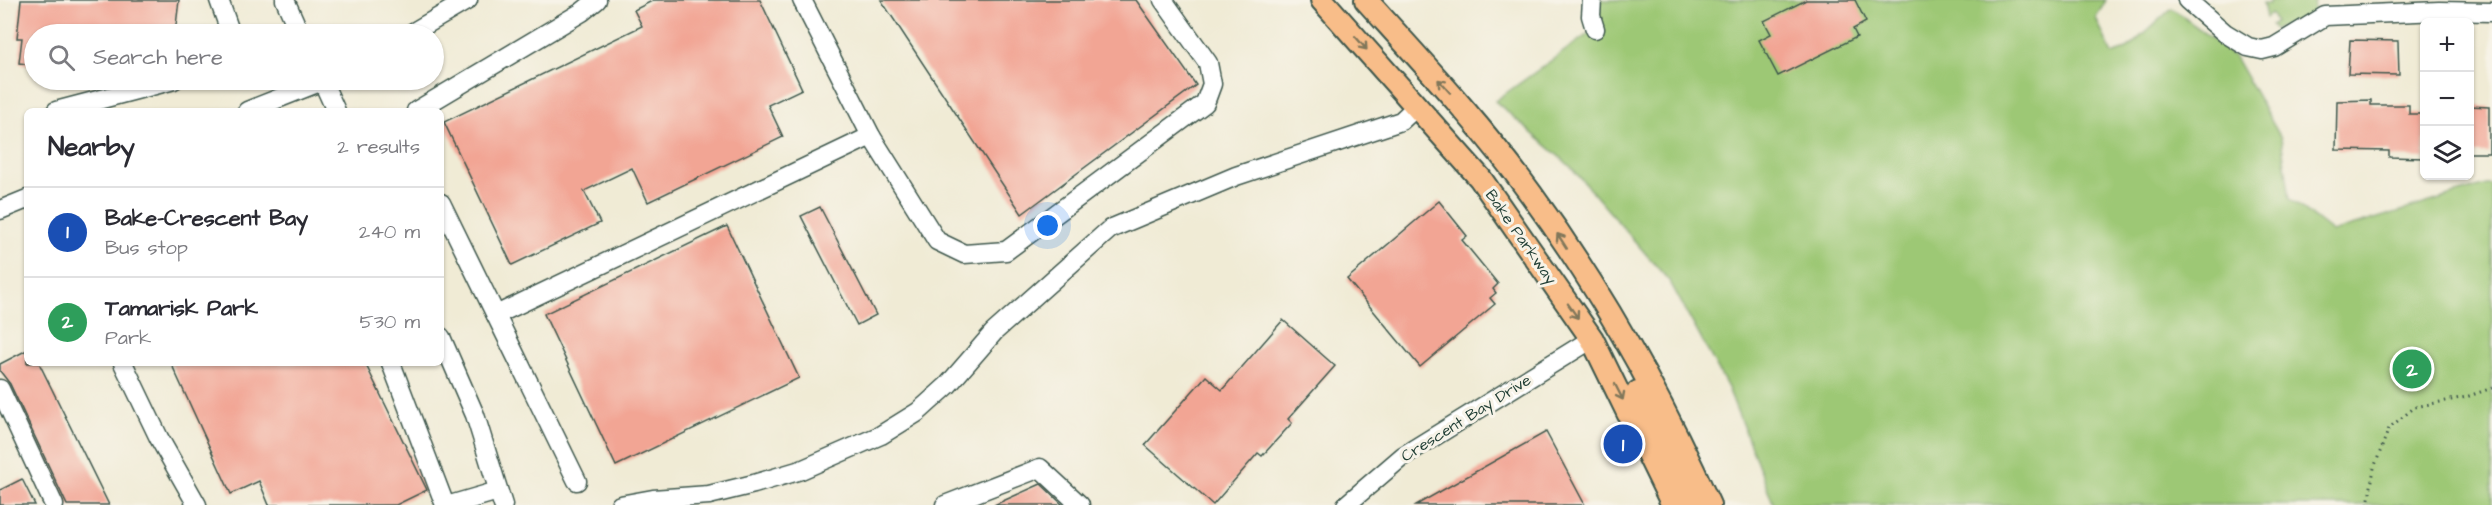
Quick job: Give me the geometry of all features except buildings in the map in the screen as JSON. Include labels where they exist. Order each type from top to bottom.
[{"type":"main road","name":"Bake Parkway","points":[[1322,0],[1480,178],[1592,339],[1673,505]]},
{"type":"main road","name":"Bake Parkway","points":[[1366,0],[1458,101],[1532,194],[1616,325],[1672,422],[1709,505]]},
{"type":"main road","points":[[1592,339],[1602,340],[1626,370],[1664,442],[1691,505]]},
{"type":"street","points":[[219,0],[227,24]]},
{"type":"street","points":[[285,0],[296,24]]},
{"type":"street","points":[[427,24],[468,0]]},
{"type":"street","points":[[421,108],[582,12],[597,0]]},
{"type":"street","points":[[802,0],[872,136],[937,241],[963,254],[1006,251],[1205,103],[1212,84],[1208,63],[1163,0]]},
{"type":"street","points":[[1592,0],[1591,16],[1595,29]]},
{"type":"street","points":[[2187,0],[2225,33],[2248,47],[2262,50],[2274,47],[2323,8],[2492,12]]},
{"type":"street","points":[[67,108],[136,90]]},
{"type":"street","points":[[254,108],[298,90]]},
{"type":"street","points":[[327,90],[335,108]]},
{"type":"street","points":[[620,505],[653,499],[709,495],[754,484],[801,470],[881,435],[918,412],[948,386],[994,332],[1110,229],[1236,176],[1401,121],[1417,106]]},
{"type":"street","points":[[496,315],[872,136]]},
{"type":"street","points":[[0,210],[24,200]]},
{"type":"street","points":[[444,209],[577,481]]},
{"type":"street","name":"Crescent Bay Drive","points":[[1346,505],[1403,456],[1592,339]]},
{"type":"street","points":[[444,344],[475,415],[501,498],[450,505]]},
{"type":"street","points":[[124,366],[159,438],[197,505]]},
{"type":"street","points":[[392,366],[445,505]]},
{"type":"street","points":[[0,389],[54,505]]},
{"type":"street","points":[[945,505],[1040,468],[1080,505]]},
{"type":"path","points":[[2368,505],[2377,456],[2389,428],[2415,407],[2466,397],[2492,388]]},
{"type":"green space","points":[[1593,0],[2106,0],[2096,18],[2112,54],[2127,49],[2172,8],[2235,57],[2281,138],[2290,199],[2332,232],[2492,185],[2492,505],[1774,505],[1728,388],[1670,282],[1570,166],[1495,101],[1595,29]]},
{"type":"green space","points":[[2270,0],[2315,0],[2313,14],[2297,23],[2274,28],[2271,25],[2276,21],[2271,14],[2266,18],[2263,3],[2269,3]]},
{"type":"place","name":"Tamarisk Park","points":[[2412,369]]},
{"type":"place","name":"Bake-Crescent Bay","points":[[1623,444]]}]
